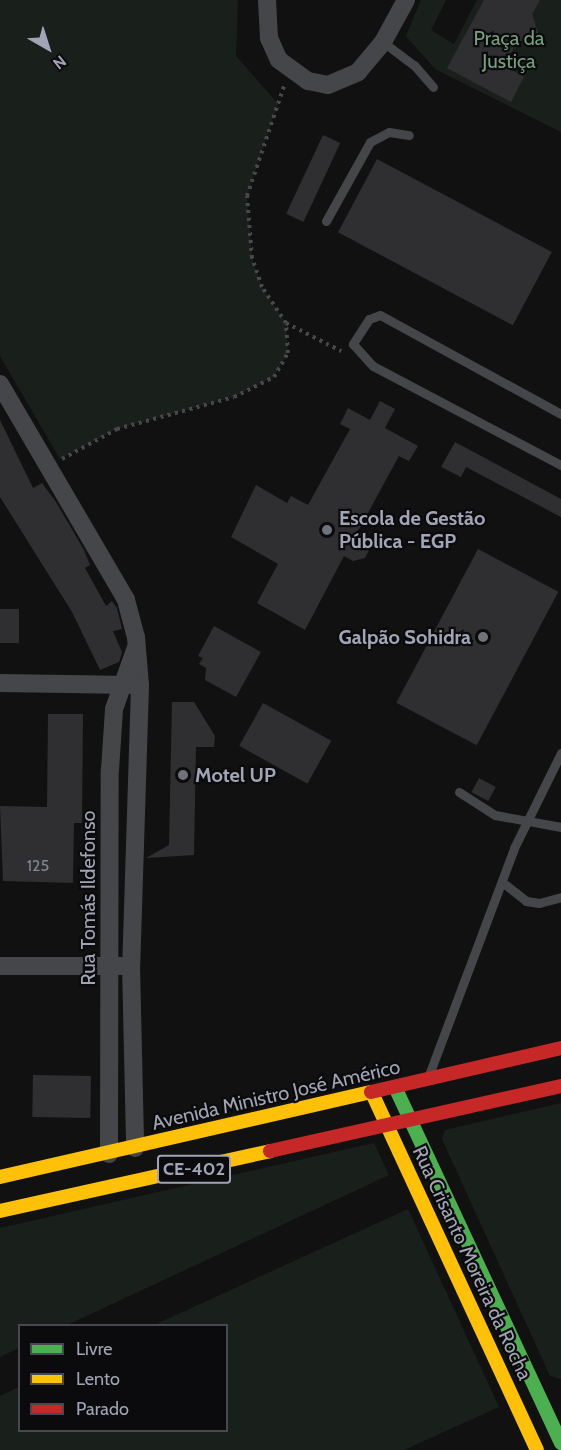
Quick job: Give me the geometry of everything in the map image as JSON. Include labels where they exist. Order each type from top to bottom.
[{"type":"main road","name":"Avenida Ministro José Américo","points":[[0,1177],[109,1154],[561,1048]]},
{"type":"main road","name":"CE-402","points":[[0,1211],[412,1123],[561,1086]]},
{"type":"main road","name":"Rua Crisanto Moreira da Rocha","points":[[395,1087],[554,1408],[561,1443]]},
{"type":"main road","name":"Rua Crisanto Moreira da Rocha","points":[[372,1093],[537,1450]]},
{"type":"street","points":[[267,0],[269,38],[290,71],[308,81],[328,85],[344,81],[358,72],[383,42],[406,0]]},
{"type":"street","points":[[0,384],[126,600],[136,646],[140,686],[135,772],[131,965],[135,1148]]},
{"type":"street","name":"Rua Tomás Ildefonso","points":[[109,1154],[110,770],[114,709],[136,646]]},
{"type":"street","points":[[0,683],[122,683],[140,686]]},
{"type":"street","points":[[110,770],[135,772]]},
{"type":"street","points":[[111,870],[133,870]]},
{"type":"street","points":[[0,966],[131,965]]},
{"type":"street","points":[[521,1417],[554,1408]]},
{"type":"lane","points":[[383,42],[414,65],[432,87]]},
{"type":"lane","points":[[327,221],[370,142],[389,132],[409,135]]},
{"type":"lane","points":[[561,414],[380,315],[369,319],[353,344],[356,350],[373,366],[561,465]]},
{"type":"lane","points":[[427,1080],[524,823],[561,753]]},
{"type":"lane","points":[[459,792],[483,809],[524,823],[546,821],[561,827]]},
{"type":"lane","points":[[502,882],[526,901],[539,903],[561,897]]},
{"type":"path","points":[[43,458],[60,459],[117,429],[234,397],[274,377],[288,353],[285,323],[262,287],[252,258],[247,196],[290,71]]},
{"type":"path","points":[[285,323],[340,351],[356,350]]},
{"type":"green space","points":[[0,0],[238,0],[236,56],[278,104],[247,196],[252,258],[262,287],[286,323],[288,353],[274,377],[234,397],[117,429],[60,459],[0,356]]},
{"type":"green space","name":"Praça da Justiça","points":[[421,0],[446,0],[431,30],[454,44],[477,0],[561,0],[561,132],[435,69],[406,36]]},
{"type":"green space","points":[[561,1103],[561,1379],[550,1376],[442,1139],[445,1130]]},
{"type":"green space","points":[[374,1143],[389,1175],[69,1324],[18,1324],[18,1348],[0,1357],[0,1228]]},
{"type":"green space","points":[[408,1209],[499,1407],[404,1450],[0,1450],[0,1396],[18,1387],[18,1432],[228,1432],[228,1324],[156,1324]]},
{"type":"building","points":[[484,0],[540,0],[532,14],[539,36],[517,42],[504,66],[524,77],[511,102],[447,68]]},
{"type":"building","points":[[323,135],[340,143],[303,222],[286,214]]},
{"type":"building","points":[[377,159],[552,252],[513,325],[338,232]]},
{"type":"building","name":"Escola de Gestão Pública - EGP","points":[[380,401],[395,409],[385,428],[418,446],[409,461],[399,456],[358,531],[369,537],[371,546],[365,558],[353,561],[344,556],[305,630],[257,603],[278,564],[231,537],[256,485],[287,503],[291,496],[308,505],[350,429],[340,424],[348,408],[370,420]]},
{"type":"building","points":[[0,420],[33,488],[42,483],[84,550],[90,565],[85,568],[106,606],[112,601],[117,608],[122,629],[113,631],[122,652],[119,662],[100,670],[72,612],[0,497]]},
{"type":"building","points":[[455,442],[561,499],[561,517],[466,467],[461,477],[441,467]]},
{"type":"building","name":"Galpão Sohidra","points":[[478,549],[558,592],[477,745],[396,703]]},
{"type":"building","points":[[0,609],[19,609],[19,643],[0,643]]},
{"type":"building","points":[[214,626],[261,652],[236,697],[205,680],[206,668],[199,664],[203,658],[198,656]]},
{"type":"building","name":"Motel UP","points":[[172,702],[194,702],[215,736],[214,747],[196,747],[194,855],[146,858],[169,845]]},
{"type":"building","points":[[263,703],[331,741],[307,784],[239,746]]},
{"type":"building","points":[[48,714],[83,714],[82,823],[74,823],[73,883],[3,881],[0,806],[47,807]]},
{"type":"building","points":[[479,778],[496,787],[488,801],[471,792]]},
{"type":"building","points":[[33,1075],[91,1076],[90,1118],[32,1117]]},
{"type":"traffic: fast","points":[[395,1087],[561,1443]]},
{"type":"traffic: slow","points":[[0,1177],[371,1092]]},
{"type":"traffic: slow","points":[[372,1093],[537,1450]]},
{"type":"traffic: slow","points":[[0,1211],[270,1151]]},
{"type":"traffic: jam","points":[[371,1092],[561,1048]]},
{"type":"traffic: jam","points":[[270,1151],[561,1086]]},
{"type":"place","name":"Escola de Gestão Pública - EGP","points":[[327,530]]},
{"type":"place","name":"Galpão Sohidra","points":[[483,637]]},
{"type":"place","name":"Motel UP","points":[[183,775]]}]
